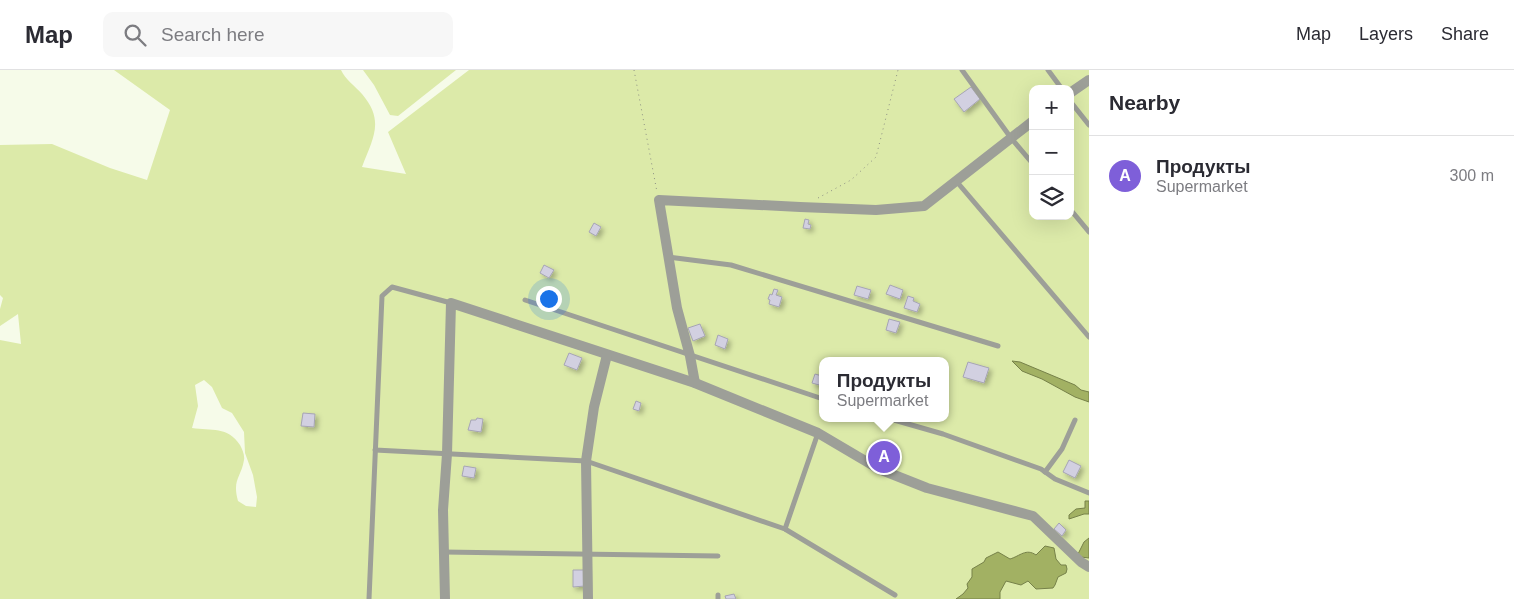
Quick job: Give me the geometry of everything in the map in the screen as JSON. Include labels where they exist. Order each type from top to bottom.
[{"type":"street","points":[[1074,90],[1089,80]]},
{"type":"street","points":[[695,383],[677,308],[659,200],[800,208],[876,210],[924,206],[1029,124]]},
{"type":"street","points":[[445,599],[442,510],[447,454],[450,303],[695,383],[818,433],[878,469],[927,488],[1032,516],[1081,562],[1089,567]]},
{"type":"street","points":[[588,599],[586,461],[594,407],[607,355]]},
{"type":"lane","points":[[962,70],[1011,138],[1029,159]]},
{"type":"lane","points":[[1048,70],[1059,85]]},
{"type":"lane","points":[[1074,106],[1089,125]]},
{"type":"lane","points":[[957,182],[1089,337]]},
{"type":"lane","points":[[1074,215],[1089,232]]},
{"type":"lane","points":[[668,257],[731,266],[998,346]]},
{"type":"lane","points":[[369,599],[382,296],[392,287],[450,303]]},
{"type":"lane","points":[[525,300],[819,398]]},
{"type":"lane","points":[[1045,472],[1062,449],[1075,420]]},
{"type":"lane","points":[[901,422],[943,434],[1045,472],[1089,493]]},
{"type":"lane","points":[[785,529],[818,433]]},
{"type":"lane","points":[[375,450],[586,461],[785,529],[895,595]]},
{"type":"lane","points":[[444,552],[718,556]]},
{"type":"path","points":[[634,70],[659,200]]},
{"type":"path","points":[[817,198],[851,180],[876,157],[898,70]]},
{"type":"shaded area","points":[[114,70],[341,70],[369,104],[375,121],[373,138],[362,167],[406,174],[388,132],[469,70],[1089,70],[1089,599],[0,599],[0,340],[21,344],[18,314],[0,326],[0,309],[3,298],[0,295],[0,145],[52,144],[110,168],[147,180],[170,110]],"holes":[[[204,380],[212,387],[222,408],[232,413],[244,432],[245,453],[253,475],[257,497],[256,507],[246,506],[238,501],[236,494],[236,483],[244,458],[240,445],[225,432],[192,428],[198,406],[195,385]]]},
{"type":"shaded area","points":[[363,70],[456,70],[398,116],[390,115],[374,85]]},
{"type":"shaded area","points":[[1012,361],[1020,362],[1089,392],[1089,402],[1022,371]]},
{"type":"shaded area","points":[[1085,501],[1089,501],[1089,514],[1069,519],[1069,515],[1076,509],[1085,508]]},
{"type":"shaded area","points":[[1089,538],[1089,558],[1081,557],[1078,554],[1084,542]]},
{"type":"shaded area","points":[[1045,546],[1054,548],[1056,559],[1061,565],[1066,565],[1067,569],[1066,573],[1058,577],[1053,588],[1036,589],[1028,581],[1021,585],[1006,581],[1000,592],[1000,599],[956,599],[968,588],[967,584],[972,577],[972,569],[984,562],[986,558],[998,552],[1010,559],[1026,552],[1036,555]]},
{"type":"building","points":[[971,87],[980,99],[964,112],[954,99]]},
{"type":"building","points":[[805,219],[809,220],[810,229],[803,228]]},
{"type":"building","points":[[594,223],[601,227],[596,236],[589,232]]},
{"type":"building","points":[[544,265],[554,270],[549,278],[540,273]]},
{"type":"building","points":[[890,285],[903,290],[900,299],[886,294]]},
{"type":"building","points":[[857,286],[871,290],[868,299],[854,295]]},
{"type":"building","points":[[774,289],[778,290],[776,295],[782,297],[779,307],[769,304],[770,300],[768,299]]},
{"type":"building","points":[[908,296],[914,298],[913,301],[920,304],[917,312],[904,308]]},
{"type":"building","points":[[889,319],[900,322],[896,333],[886,330]]},
{"type":"building","points":[[700,324],[705,336],[693,341],[688,328]]},
{"type":"building","points":[[718,335],[728,339],[725,349],[715,345]]},
{"type":"building","points":[[569,353],[582,358],[577,370],[564,365]]},
{"type":"building","points":[[968,362],[989,368],[984,383],[963,377]]},
{"type":"building","points":[[815,374],[819,375],[819,385],[812,383]]},
{"type":"building","points":[[636,401],[641,403],[639,411],[633,409]]},
{"type":"building","points":[[303,413],[315,414],[314,427],[301,426]]},
{"type":"building","points":[[477,418],[483,419],[481,432],[468,430],[471,420],[476,420]]},
{"type":"building","points":[[1069,460],[1081,466],[1075,478],[1063,472]]},
{"type":"building","points":[[464,466],[476,468],[474,478],[462,476]]},
{"type":"building","points":[[1059,523],[1066,530],[1062,536],[1054,529]]},
{"type":"building","points":[[573,570],[585,570],[585,586],[573,587]]},
{"type":"building","points":[[734,594],[736,599],[726,599],[725,596]]},
{"type":"place","name":"Продукты","points":[[884,457]]}]
